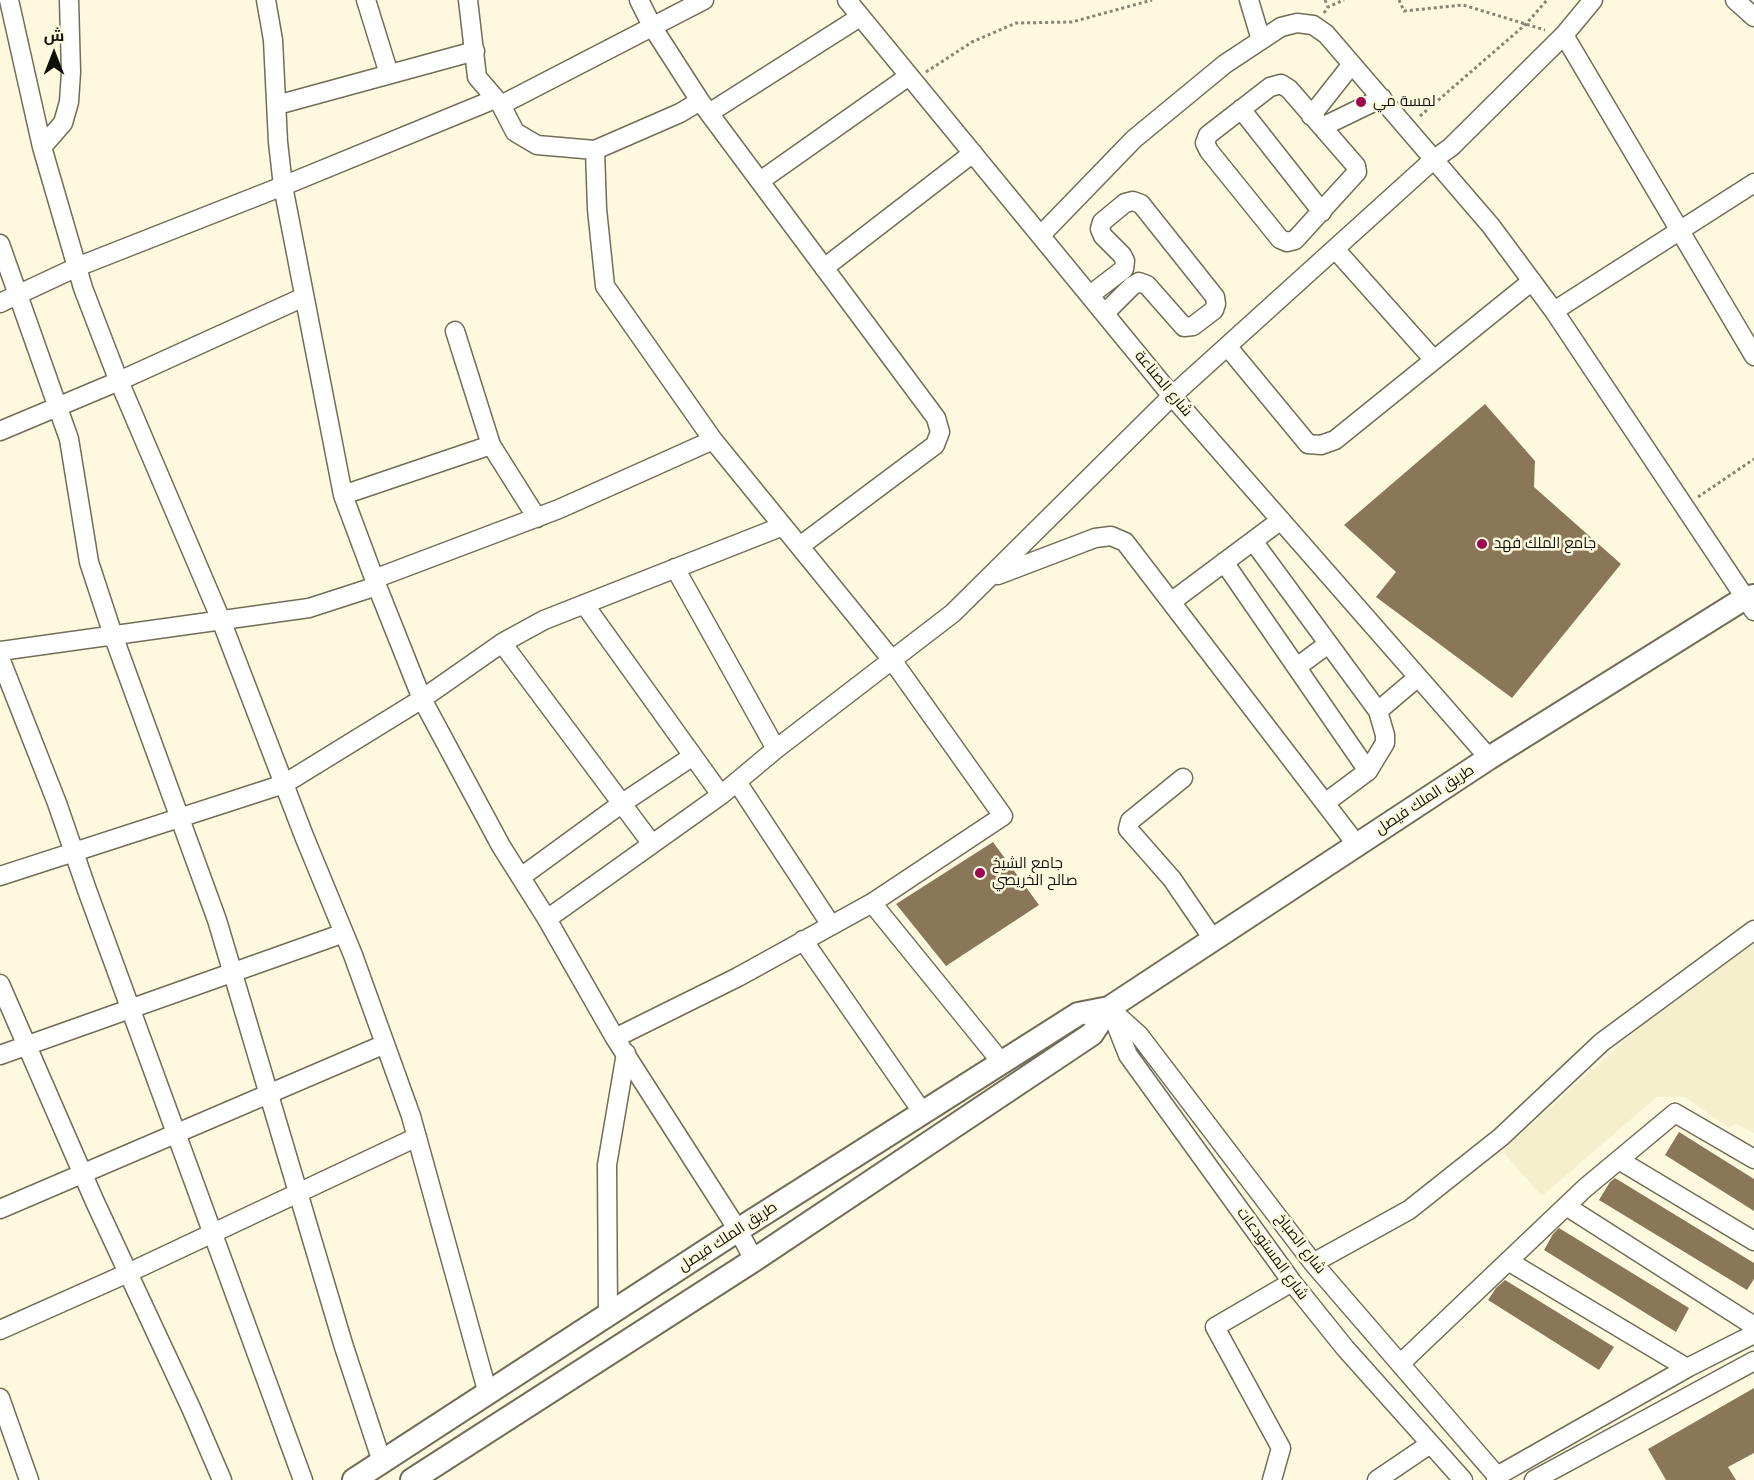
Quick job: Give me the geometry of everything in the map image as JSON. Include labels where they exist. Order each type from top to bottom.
[{"type":"main road","name":"طريق الملك فيصل","points":[[354,1480],[608,1317],[738,1230],[1078,1014],[1109,1008],[1489,758],[1752,597]]},
{"type":"main road","name":"طريق الملك فيصل","points":[[412,1480],[754,1260],[1092,1034],[1109,1008]]},
{"type":"street","points":[[9,0],[42,147],[78,267],[119,381],[221,620],[344,933],[385,1044],[417,1137],[488,1394]]},
{"type":"street","points":[[42,147],[63,123],[69,102],[71,72],[69,0]]},
{"type":"street","points":[[266,0],[273,40],[283,186],[343,495],[375,582],[422,699],[501,846],[547,919],[620,1046],[738,1230],[754,1260]]},
{"type":"street","points":[[366,0],[389,74]]},
{"type":"street","points":[[468,0],[477,77],[498,102],[515,132],[537,145],[595,150],[680,113],[705,107],[855,6]]},
{"type":"street","points":[[639,0],[653,28],[705,107],[936,418],[940,432],[935,445],[800,546]]},
{"type":"street","points":[[0,303],[78,267],[498,102],[653,28],[704,0]]},
{"type":"street","points":[[1249,0],[1261,40]]},
{"type":"street","points":[[547,919],[721,795],[776,749],[953,614],[1172,396],[1433,160],[1451,147],[1564,35],[1593,0]]},
{"type":"street","points":[[1735,0],[1754,17]]},
{"type":"street","name":"شارع الصناعة","points":[[855,6],[911,78],[1172,396],[1489,758]]},
{"type":"street","points":[[1041,235],[1134,139],[1225,64],[1281,27],[1297,23],[1313,26],[1326,34],[1491,226],[1554,311],[1684,506],[1752,597]]},
{"type":"street","points":[[1564,35],[1680,229],[1748,330],[1754,356]]},
{"type":"street","points":[[277,105],[475,51]]},
{"type":"street","points":[[1316,122],[1352,64]]},
{"type":"street","points":[[760,181],[911,78]]},
{"type":"street","points":[[1281,84],[1289,89],[1316,122],[1356,166],[1357,172],[1295,240],[1287,242],[1280,239],[1205,143],[1208,135],[1241,109],[1270,87],[1281,84]]},
{"type":"street","points":[[1316,122],[1382,98]]},
{"type":"street","points":[[1241,109],[1322,212]]},
{"type":"street","points":[[595,150],[597,209],[605,286],[713,440],[892,660],[1004,816],[872,903],[738,976],[620,1046]]},
{"type":"street","points":[[824,268],[973,153]]},
{"type":"street","points":[[1554,311],[1754,183]]},
{"type":"street","points":[[1090,296],[1124,268],[1125,261],[1122,255],[1103,236],[1100,229],[1102,222],[1125,203],[1133,201],[1141,204],[1215,297],[1216,304],[1214,310],[1193,326],[1184,327],[1147,285],[1139,282],[1105,313]]},
{"type":"street","points":[[0,244],[69,439],[89,562],[113,635],[217,920],[344,1347],[382,1462]]},
{"type":"street","points":[[1335,249],[1434,360]]},
{"type":"street","points":[[1227,346],[1308,444],[1321,445],[1335,440],[1532,281]]},
{"type":"street","points":[[0,431],[119,381],[304,297]]},
{"type":"street","points":[[455,331],[491,445],[537,518]]},
{"type":"street","points":[[0,651],[309,608],[537,518],[713,440]]},
{"type":"street","points":[[343,495],[491,445]]},
{"type":"street","points":[[1171,602],[1281,520]]},
{"type":"street","points":[[0,876],[284,784],[422,699],[502,643],[544,620],[783,526]]},
{"type":"street","points":[[991,578],[1095,538],[1111,536],[1125,543],[1357,845]]},
{"type":"street","points":[[1253,541],[1378,711],[1385,735],[1385,742],[1368,771],[1325,803]]},
{"type":"street","points":[[1224,562],[1368,771]]},
{"type":"street","points":[[675,568],[776,749]]},
{"type":"street","points":[[584,604],[721,795]]},
{"type":"street","points":[[502,643],[652,844]]},
{"type":"street","points":[[1297,667],[1329,644]]},
{"type":"street","points":[[0,658],[57,803],[303,1480]]},
{"type":"street","points":[[1378,711],[1418,677]]},
{"type":"street","points":[[520,877],[621,804],[693,756]]},
{"type":"street","points":[[1183,778],[1130,821],[1128,829],[1172,879],[1213,939]]},
{"type":"street","points":[[737,782],[831,925]]},
{"type":"street","points":[[872,903],[1002,1063]]},
{"type":"street","points":[[1313,1263],[1409,1210],[1501,1137],[1602,1042],[1754,930]]},
{"type":"street","points":[[0,1055],[344,933]]},
{"type":"street","points":[[803,940],[923,1113]]},
{"type":"street","points":[[0,984],[83,1174],[222,1480]]},
{"type":"street","name":"شارع الصباخ","points":[[1109,1008],[1138,1035],[1313,1263],[1401,1363],[1496,1478]]},
{"type":"street","name":"شارع المستودعات","points":[[1109,1008],[1128,1055],[1292,1282],[1345,1348],[1463,1480]]},
{"type":"street","points":[[0,1209],[385,1044]]},
{"type":"street","points":[[608,1317],[607,1165],[620,1046]]},
{"type":"street","points":[[1401,1363],[1566,1206],[1675,1113],[1754,1159]]},
{"type":"street","points":[[0,1330],[128,1273],[417,1137]]},
{"type":"street","points":[[1619,1160],[1754,1241]]},
{"type":"street","points":[[1566,1206],[1754,1326]]},
{"type":"street","points":[[1508,1261],[1687,1368]]},
{"type":"street","points":[[1272,1480],[1281,1448],[1215,1327],[1292,1282]]},
{"type":"street","points":[[1496,1478],[1687,1368],[1754,1334]]},
{"type":"street","points":[[1534,1480],[1754,1360]]},
{"type":"street","points":[[0,1398],[29,1480]]},
{"type":"street","points":[[1377,1480],[1430,1444]]},
{"type":"path","points":[[911,78],[972,42],[1016,23],[1072,22],[1152,0]]},
{"type":"path","points":[[1325,0],[1328,7]]},
{"type":"path","points":[[1313,26],[1328,7],[1344,0]]},
{"type":"path","points":[[1399,0],[1404,11],[1463,5],[1526,24]]},
{"type":"path","points":[[1407,127],[1526,24],[1547,0]]},
{"type":"path","points":[[1684,506],[1754,459]]},
{"type":"shaded area","points":[[1754,940],[1754,1133],[1736,1124],[1729,1128],[1685,1097],[1657,1097],[1542,1196],[1502,1151],[1651,1017]]},
{"type":"building","name":"جامع الملك فهد","points":[[1485,404],[1535,461],[1534,487],[1621,564],[1512,698],[1376,597],[1396,572],[1344,525]]},
{"type":"building","name":"جامع الشيخ صالح الخريصي","points":[[993,842],[1039,905],[946,966],[896,904]]},
{"type":"building","points":[[1679,1132],[1754,1179],[1754,1211],[1665,1155]]},
{"type":"building","points":[[1615,1178],[1754,1263],[1754,1279],[1747,1290],[1599,1200]]},
{"type":"building","points":[[1559,1228],[1689,1308],[1676,1332],[1544,1250]]},
{"type":"building","points":[[1505,1280],[1614,1347],[1599,1370],[1488,1300]]},
{"type":"building","points":[[1754,1388],[1754,1453],[1728,1467],[1736,1480],[1666,1480],[1648,1449]]},
{"type":"place","name":"لمسة مي","points":[[1361,102]]},
{"type":"place","name":"جامع الملك فهد","points":[[1482,544]]},
{"type":"place","name":"جامع الشيخ صالح الخريصي","points":[[980,873]]}]
